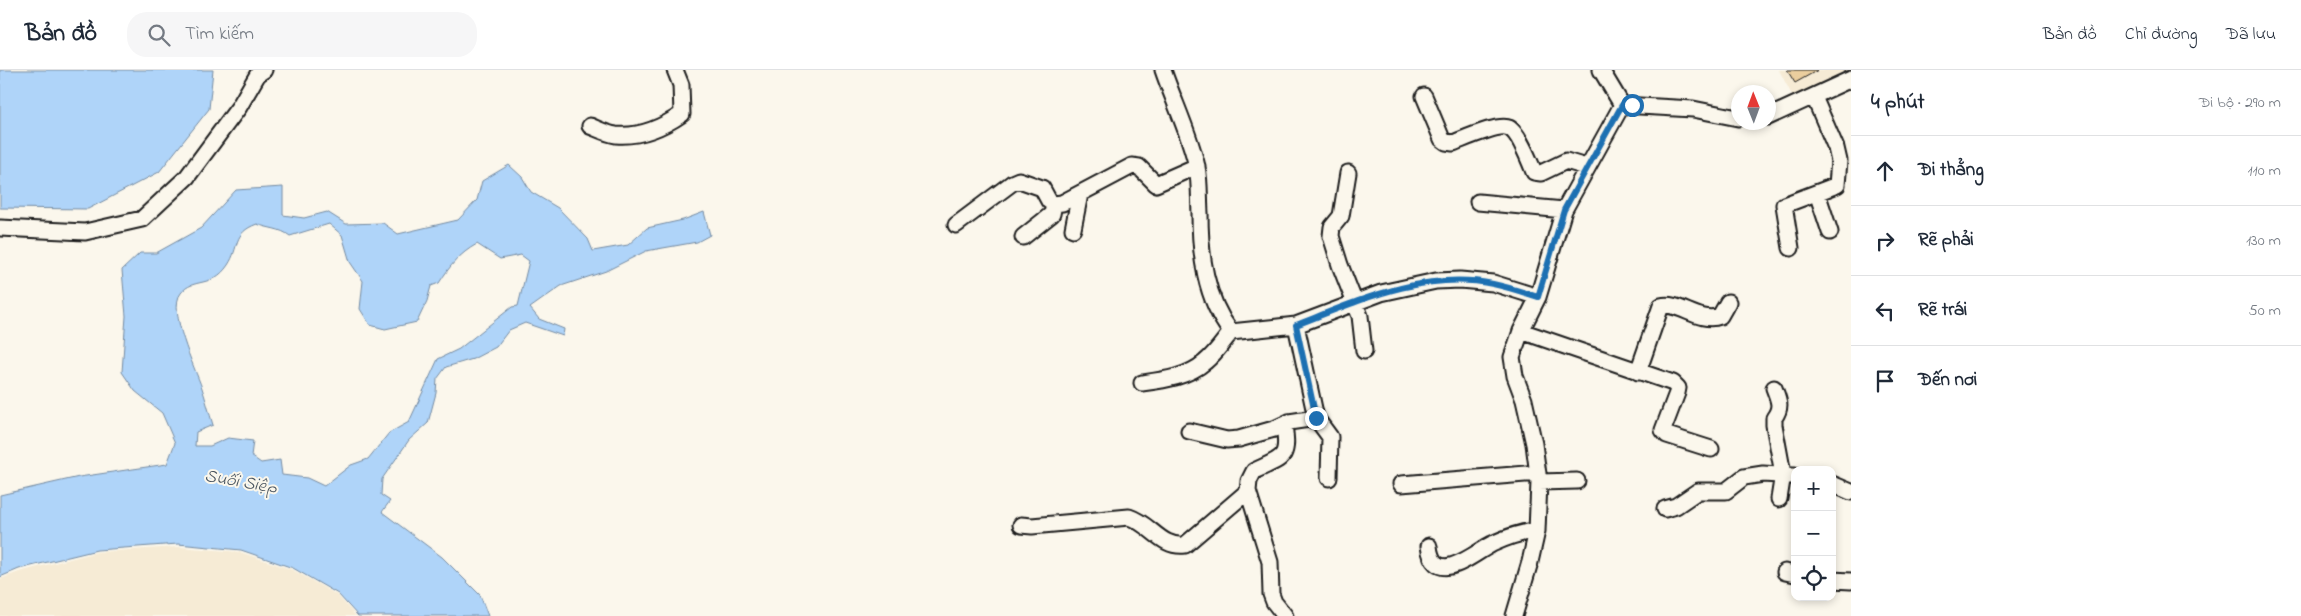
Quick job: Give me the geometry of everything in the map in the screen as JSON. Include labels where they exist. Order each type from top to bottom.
[{"type":"street","points":[[0,228],[84,232],[142,219],[187,177],[239,107],[258,74],[264,70]]},
{"type":"street","points":[[590,126],[615,135],[642,133],[676,118],[682,114],[681,85],[675,70]]},
{"type":"street","points":[[1163,70],[1197,166],[1203,266],[1215,303],[1224,323],[1231,332]]},
{"type":"street","points":[[1601,70],[1622,105]]},
{"type":"street","points":[[1776,114],[1851,79]]},
{"type":"street","points":[[1424,96],[1442,139],[1446,142],[1453,143],[1499,127],[1508,127],[1514,132],[1534,172],[1541,174],[1566,161],[1586,167]]},
{"type":"street","points":[[1791,248],[1784,205],[1837,185],[1837,169],[1840,165],[1836,148],[1814,97]]},
{"type":"street","points":[[1622,105],[1693,108],[1731,116]]},
{"type":"street","points":[[1514,616],[1537,531],[1538,478],[1534,444],[1524,400],[1515,376],[1512,357],[1521,331],[1538,297],[1564,210],[1586,167],[1622,105]]},
{"type":"street","points":[[956,225],[1012,183],[1019,180],[1042,188],[1049,201],[1054,204],[1062,203],[1132,166],[1139,166],[1156,184],[1197,166]]},
{"type":"street","points":[[1348,173],[1342,216],[1332,227],[1331,236],[1340,266],[1360,316],[1364,351]]},
{"type":"street","points":[[1817,193],[1830,232]]},
{"type":"street","points":[[1073,229],[1080,194]]},
{"type":"street","points":[[1478,202],[1564,210]]},
{"type":"street","points":[[1023,237],[1052,214],[1054,204]]},
{"type":"street","points":[[1142,384],[1187,373],[1205,362],[1231,332],[1296,325],[1355,302],[1398,289],[1436,281],[1452,280],[1493,284],[1538,297]]},
{"type":"street","points":[[1638,372],[1661,306],[1666,305],[1690,314],[1713,318],[1720,316],[1728,302]]},
{"type":"street","points":[[1296,325],[1316,418],[1330,437],[1329,478]]},
{"type":"street","points":[[1521,331],[1673,383],[1678,388],[1663,430],[1667,435],[1711,449]]},
{"type":"street","points":[[1774,388],[1780,406],[1780,410],[1774,418],[1774,425],[1789,475],[1779,498]]},
{"type":"street","points":[[1189,431],[1227,440],[1239,439],[1289,422],[1316,418]]},
{"type":"street","points":[[1284,425],[1287,447],[1284,454],[1272,463],[1254,471],[1249,481],[1248,491],[1270,562],[1271,594],[1274,602],[1285,616]]},
{"type":"street","points":[[1665,509],[1676,506],[1698,490],[1726,491],[1744,477],[1763,474],[1789,475]]},
{"type":"street","points":[[1401,484],[1538,478],[1577,481]]},
{"type":"street","points":[[1836,486],[1851,492]]},
{"type":"street","points":[[1021,525],[1032,526],[1129,517],[1140,520],[1164,542],[1174,546],[1185,545],[1248,491]]},
{"type":"street","points":[[1429,546],[1430,555],[1435,562],[1442,566],[1453,566],[1510,536],[1537,531]]},
{"type":"street","points":[[1836,580],[1851,581]]},
{"type":"shaded area","points":[[1779,70],[1851,70],[1851,74],[1795,101]]},
{"type":"shaded area","points":[[179,547],[240,552],[293,570],[337,595],[356,616],[0,616],[0,579],[19,572],[97,552]]},
{"type":"water","points":[[0,70],[213,70],[209,109],[159,172],[88,209],[0,208]]},
{"type":"water","name":"Suối Siệp","points":[[509,165],[522,177],[531,192],[558,208],[588,239],[593,251],[628,245],[647,228],[683,220],[704,212],[710,235],[697,242],[646,251],[606,271],[561,286],[530,308],[539,319],[564,329],[563,336],[525,323],[509,330],[496,347],[473,359],[446,367],[437,379],[436,393],[428,423],[409,440],[382,479],[381,495],[390,501],[382,512],[442,557],[480,595],[488,616],[358,616],[338,594],[293,568],[241,550],[178,544],[97,550],[19,569],[0,577],[0,495],[79,477],[167,464],[175,443],[162,413],[135,391],[122,372],[126,316],[122,270],[140,253],[156,253],[201,228],[236,190],[283,187],[283,215],[304,218],[327,212],[346,224],[383,223],[398,234],[458,220],[477,200],[482,181]],"holes":[[[257,224],[282,231],[290,236],[329,224],[342,235],[350,262],[363,281],[360,309],[370,325],[385,329],[417,322],[427,301],[431,286],[439,283],[455,261],[477,244],[500,259],[521,255],[529,261],[518,306],[512,307],[459,349],[438,359],[409,422],[389,433],[368,459],[351,465],[324,486],[307,478],[282,475],[280,460],[261,463],[251,456],[253,441],[228,438],[210,446],[195,446],[196,432],[213,425],[180,325],[177,312],[178,301],[181,293],[186,288],[216,277],[222,272],[232,258],[240,236]]]},
{"type":"building","points":[[1787,70],[1818,70],[1795,83]]},
{"type":"route","points":[[1316,418],[1308,389],[1296,325],[1381,293],[1436,281],[1460,280],[1493,284],[1538,297],[1564,210],[1586,167],[1622,105],[1632,105]]}]
